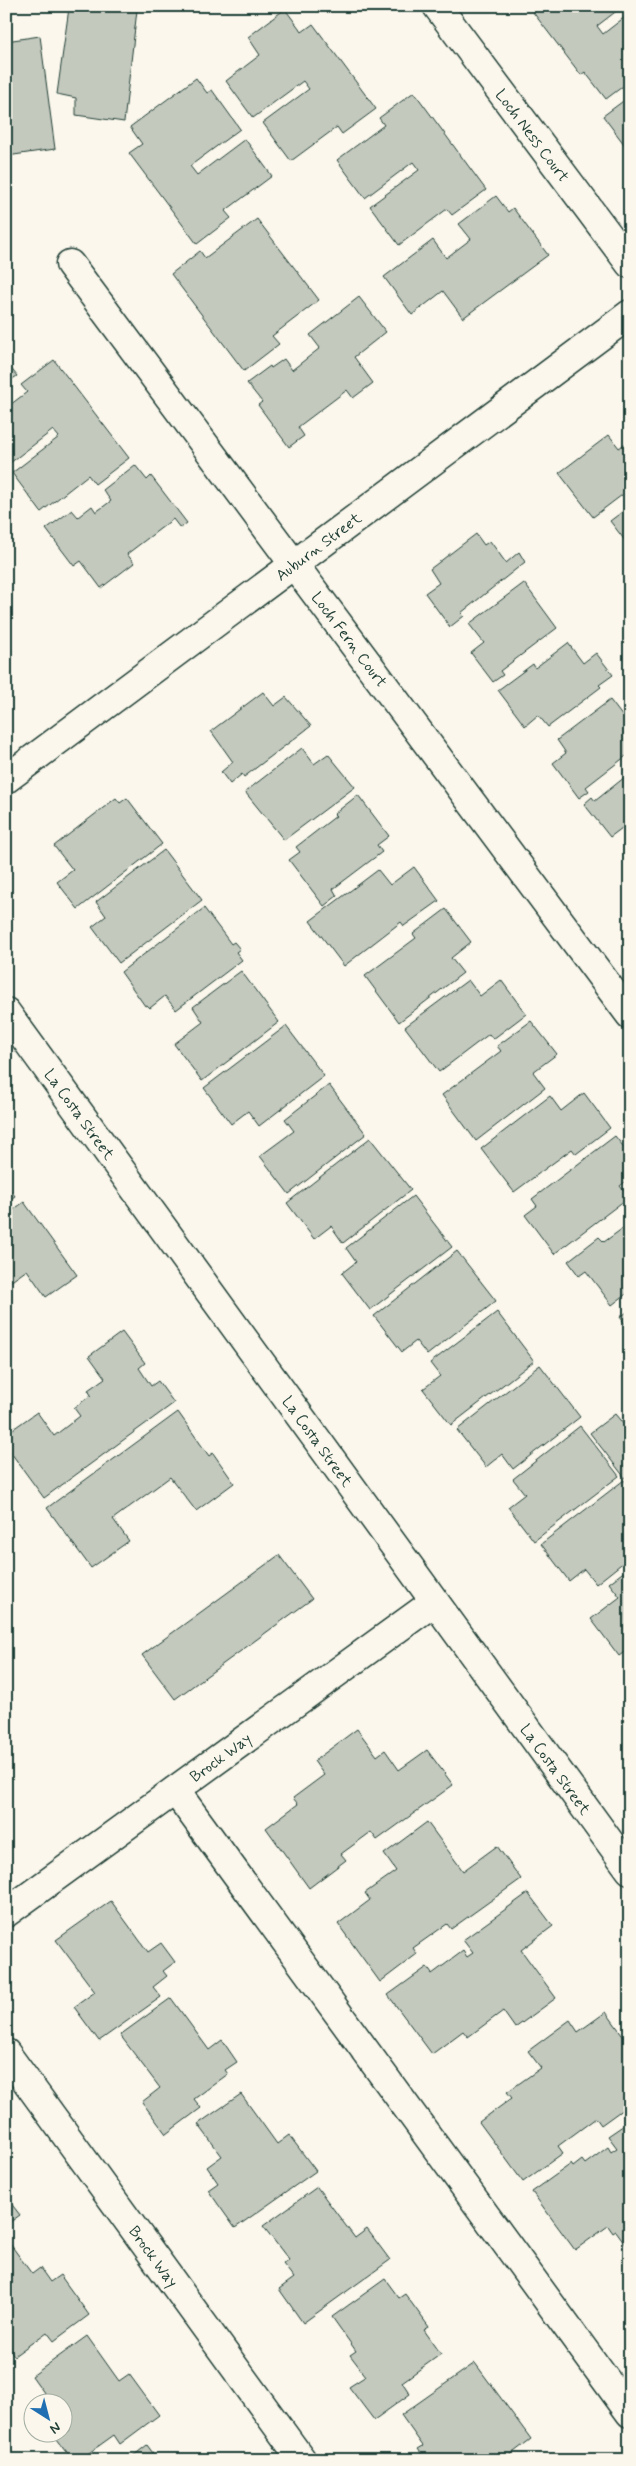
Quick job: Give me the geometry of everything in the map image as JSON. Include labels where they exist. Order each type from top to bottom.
[{"type":"street","name":"Loch Ness Court","points":[[437,6],[630,264]]},
{"type":"street","name":"Loch Fern Court","points":[[70,264],[630,1015]]},
{"type":"street","name":"Auburn Street","points":[[6,779],[630,314]]},
{"type":"street","name":"La Costa Street","points":[[6,1012],[630,1870]]},
{"type":"street","name":"Brock Way","points":[[6,1913],[434,1602]]},
{"type":"street","points":[[175,1790],[630,2412]]},
{"type":"street","name":"Brock Way","points":[[6,2053],[302,2460]]},
{"type":"building","points":[[90,6],[115,6],[137,10],[124,122],[76,115],[76,98],[57,94],[69,8],[90,11]]},
{"type":"building","points":[[623,6],[597,26],[603,34],[630,13],[630,81],[606,99],[585,72],[581,75],[529,7]]},
{"type":"building","points":[[285,9],[302,32],[313,24],[376,109],[342,134],[337,127],[291,161],[263,123],[309,89],[303,81],[253,118],[226,81],[260,55],[248,37]]},
{"type":"building","points":[[40,36],[55,149],[7,156],[6,41]]},
{"type":"building","points":[[196,78],[207,93],[212,90],[240,129],[190,166],[197,175],[245,139],[272,176],[225,211],[231,218],[197,244],[129,153],[142,144],[130,127]]},
{"type":"building","points":[[414,92],[486,190],[452,215],[447,209],[399,245],[370,206],[419,170],[413,162],[365,198],[337,160],[384,125],[379,118]]},
{"type":"building","points":[[630,96],[630,152],[603,116]]},
{"type":"building","points":[[496,196],[508,212],[513,208],[548,255],[463,318],[443,291],[412,315],[384,277],[433,240],[446,258],[471,239],[459,224]]},
{"type":"building","points":[[257,219],[319,300],[272,336],[279,344],[244,371],[171,274],[200,251],[205,258]]},
{"type":"building","points":[[359,297],[386,332],[354,357],[373,383],[353,398],[347,390],[298,427],[304,436],[289,447],[258,405],[262,402],[247,383],[270,366],[271,368],[284,359],[292,370],[320,348],[310,335]]},
{"type":"building","points":[[54,360],[129,458],[95,484],[88,475],[41,512],[12,473],[59,437],[53,430],[10,463],[6,459],[6,408],[27,392],[21,385]]},
{"type":"building","points":[[6,362],[17,376],[6,383]]},
{"type":"building","points":[[609,435],[619,448],[630,440],[630,489],[593,517],[559,473]]},
{"type":"building","points":[[135,465],[147,480],[151,476],[187,523],[180,528],[173,519],[127,554],[134,563],[101,588],[81,561],[74,566],[46,529],[72,510],[78,517],[92,506],[96,512],[111,501],[103,490]]},
{"type":"building","points":[[630,506],[630,547],[610,521]]},
{"type":"building","points":[[476,534],[484,545],[490,541],[506,563],[519,552],[525,562],[461,613],[464,616],[450,627],[425,593],[439,583],[430,569]]},
{"type":"building","points":[[524,583],[557,628],[500,671],[503,675],[493,682],[471,653],[484,643],[469,624]]},
{"type":"building","points":[[568,643],[583,663],[596,653],[613,675],[599,685],[601,687],[548,727],[538,715],[525,726],[498,690],[533,664],[535,668]]},
{"type":"building","points":[[263,692],[274,706],[286,697],[311,726],[244,777],[242,774],[230,784],[221,772],[233,762],[211,731]]},
{"type":"building","points":[[610,700],[630,726],[630,753],[586,787],[589,791],[579,798],[553,763],[566,753],[557,740]]},
{"type":"building","points":[[302,748],[314,764],[328,754],[355,787],[284,840],[245,792]]},
{"type":"building","points":[[630,773],[630,822],[610,837],[584,804],[592,797],[595,801]]},
{"type":"building","points":[[358,795],[389,836],[377,845],[382,852],[333,889],[337,896],[324,906],[289,860],[300,852],[296,847],[336,816],[334,814]]},
{"type":"building","points":[[116,798],[120,803],[127,798],[162,844],[78,909],[57,882],[73,870],[54,846]]},
{"type":"building","points":[[164,850],[202,900],[119,963],[92,927],[106,916],[96,902]]},
{"type":"building","points":[[414,867],[439,901],[404,926],[401,922],[344,966],[310,921],[378,870],[390,885]]},
{"type":"building","points":[[204,908],[231,944],[234,942],[240,949],[236,952],[242,960],[176,1010],[165,996],[150,1008],[147,1005],[145,1006],[121,972]]},
{"type":"building","points":[[446,909],[471,942],[451,958],[463,973],[399,1022],[365,976],[416,938],[413,934]]},
{"type":"building","points":[[241,971],[279,1022],[202,1081],[174,1044],[203,1022],[193,1007]]},
{"type":"building","points":[[468,980],[480,996],[501,980],[526,1014],[493,1039],[489,1034],[439,1072],[405,1027]]},
{"type":"building","points":[[531,1021],[557,1054],[533,1072],[545,1088],[476,1141],[442,1095],[501,1051],[497,1046]]},
{"type":"building","points":[[286,1026],[324,1076],[259,1126],[248,1111],[231,1124],[204,1088]]},
{"type":"building","points":[[329,1085],[366,1134],[289,1194],[260,1156],[294,1131],[285,1119]]},
{"type":"building","points":[[584,1093],[610,1128],[576,1154],[572,1149],[514,1192],[481,1149],[550,1096],[561,1111]]},
{"type":"building","points":[[615,1136],[630,1155],[630,1178],[620,1186],[629,1197],[554,1254],[525,1215],[537,1206],[532,1199]]},
{"type":"building","points":[[370,1138],[411,1190],[343,1243],[331,1226],[314,1239],[287,1203]]},
{"type":"building","points":[[6,1184],[15,1196],[6,1202]]},
{"type":"building","points":[[413,1196],[452,1247],[370,1310],[342,1273],[356,1262],[346,1248]]},
{"type":"building","points":[[24,1202],[77,1275],[46,1297],[27,1270],[6,1285],[6,1215]]},
{"type":"building","points":[[630,1223],[630,1291],[612,1305],[586,1271],[579,1276],[568,1261],[599,1237],[604,1242]]},
{"type":"building","points":[[457,1251],[496,1301],[427,1355],[416,1341],[402,1352],[374,1316]]},
{"type":"building","points":[[630,1310],[630,1331],[620,1317]]},
{"type":"building","points":[[497,1312],[534,1361],[451,1425],[423,1389],[440,1376],[430,1363]]},
{"type":"building","points":[[122,1332],[145,1363],[139,1368],[151,1386],[158,1381],[174,1403],[44,1498],[6,1446],[6,1434],[37,1412],[54,1436],[80,1416],[74,1408],[91,1395],[88,1390],[105,1378],[89,1356]]},
{"type":"building","points":[[540,1365],[580,1417],[513,1469],[502,1454],[486,1467],[457,1430]]},
{"type":"building","points":[[178,1412],[209,1456],[213,1453],[234,1483],[196,1511],[170,1477],[113,1519],[129,1541],[91,1568],[47,1508]]},
{"type":"building","points":[[615,1414],[630,1432],[630,1474],[625,1478],[590,1433]]},
{"type":"building","points":[[580,1426],[619,1476],[534,1541],[508,1507],[525,1494],[513,1479]]},
{"type":"building","points":[[624,1480],[630,1488],[630,1557],[596,1584],[584,1569],[569,1581],[541,1544]]},
{"type":"building","points":[[279,1555],[312,1599],[175,1699],[142,1655]]},
{"type":"building","points":[[630,1567],[630,1648],[619,1656],[591,1619],[620,1597],[609,1583]]},
{"type":"building","points":[[357,1729],[377,1756],[385,1750],[399,1770],[427,1750],[453,1785],[377,1840],[371,1832],[341,1854],[346,1860],[309,1888],[266,1828],[298,1804],[293,1798],[324,1775],[314,1761]]},
{"type":"building","points":[[427,1822],[463,1871],[497,1846],[521,1879],[451,1929],[447,1924],[413,1948],[417,1954],[380,1982],[338,1924],[370,1900],[365,1893],[396,1871],[384,1854]]},
{"type":"building","points":[[528,1893],[553,1926],[521,1950],[556,1998],[515,2028],[503,2011],[468,2037],[463,2031],[432,2054],[388,1995],[427,1967],[432,1974],[463,1951],[467,1957],[473,1953],[463,1940]]},
{"type":"building","points":[[111,1901],[148,1952],[161,1943],[175,1962],[163,1971],[167,1976],[153,1987],[161,1997],[99,2041],[74,2007],[95,1992],[56,1940]]},
{"type":"building","points":[[171,1998],[209,2050],[222,2040],[237,2062],[225,2070],[228,2074],[194,2099],[201,2108],[166,2134],[142,2102],[160,2088],[120,2035]]},
{"type":"building","points":[[606,2012],[630,2045],[630,2104],[601,2125],[596,2118],[558,2146],[563,2153],[523,2182],[479,2122],[512,2098],[507,2092],[541,2068],[528,2051],[570,2020],[578,2032]]},
{"type":"building","points":[[241,2094],[277,2144],[289,2135],[316,2171],[235,2228],[208,2190],[218,2183],[207,2167],[222,2156],[198,2124]]},
{"type":"building","points":[[630,2121],[630,2245],[627,2246],[616,2231],[613,2233],[608,2226],[575,2250],[532,2192],[571,2164],[573,2167],[582,2160],[585,2164],[608,2147],[611,2152],[617,2148],[608,2136]]},
{"type":"building","points":[[317,2187],[355,2238],[367,2229],[390,2260],[303,2323],[279,2289],[294,2278],[283,2264],[289,2260],[263,2226]]},
{"type":"building","points":[[6,2197],[20,2215],[6,2225]]},
{"type":"building","points":[[8,2241],[32,2274],[40,2268],[50,2282],[60,2275],[89,2315],[54,2341],[47,2332],[14,2356],[11,2351],[6,2355],[6,2242]]},
{"type":"building","points":[[385,2279],[399,2298],[405,2294],[429,2327],[424,2330],[441,2354],[402,2382],[410,2394],[374,2420],[349,2387],[366,2376],[350,2355],[356,2351],[332,2317]]},
{"type":"building","points":[[87,2336],[119,2381],[129,2374],[159,2415],[120,2444],[114,2435],[79,2460],[73,2460],[61,2444],[72,2444],[72,2394],[45,2394],[32,2376]]},
{"type":"building","points":[[475,2363],[531,2439],[506,2458],[507,2460],[426,2460],[418,2449],[423,2446],[401,2415]]},
{"type":"building","points":[[147,2445],[158,2460],[128,2460]]}]
